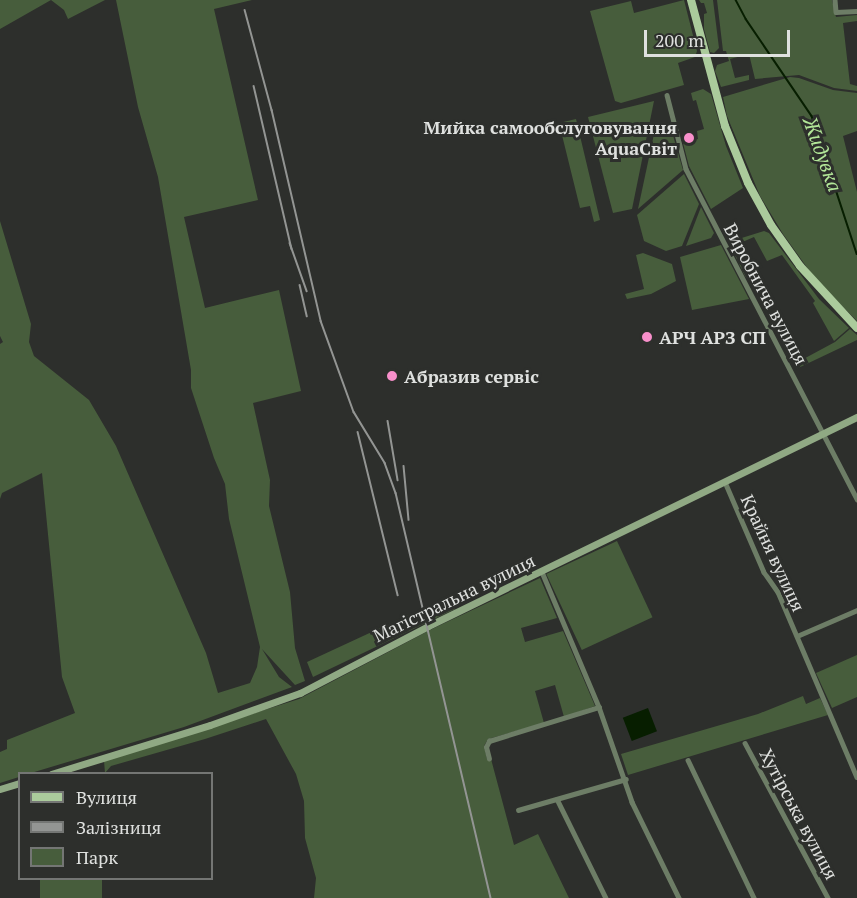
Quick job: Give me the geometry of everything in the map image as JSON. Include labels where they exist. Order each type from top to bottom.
[{"type":"main road","points":[[691,0],[725,126],[748,183],[771,225],[800,266],[857,328]]},
{"type":"street","points":[[835,0],[836,12],[857,11]]},
{"type":"street","name":"Виробнича вулиця","points":[[667,95],[686,169],[857,499]]},
{"type":"street","name":"Магістральна вулиця","points":[[57,772],[210,725],[300,693],[428,626],[857,417]]},
{"type":"street","name":"Крайня вулиця","points":[[725,482],[764,572],[778,592],[857,777]]},
{"type":"street","points":[[542,572],[598,707],[626,779],[632,802],[679,898]]},
{"type":"street","name":"Крайня вулиця","points":[[797,636],[857,610]]},
{"type":"street","points":[[489,759],[486,747],[489,741],[598,707]]},
{"type":"street","name":"Хутірська вулиця","points":[[745,743],[828,898]]},
{"type":"street","points":[[688,760],[754,898]]},
{"type":"street","points":[[518,810],[626,779]]},
{"type":"street","points":[[0,789],[18,784]]},
{"type":"street","points":[[557,799],[606,898]]},
{"type":"green space","points":[[0,0],[51,0],[0,29]]},
{"type":"green space","points":[[51,0],[105,0],[68,19],[64,10]]},
{"type":"green space","points":[[116,0],[252,0],[214,9],[258,200],[184,217],[205,308],[279,290],[301,391],[253,403],[270,480],[269,506],[290,592],[295,648],[305,681],[295,685],[262,649],[279,677],[292,687],[184,727],[34,772],[18,772],[18,777],[0,783],[0,752],[7,749],[7,740],[75,713],[62,677],[42,473],[2,493],[0,499],[0,344],[3,342],[0,336],[0,221],[31,324],[29,342],[34,356],[89,400],[116,446],[206,653],[218,693],[250,683],[257,667],[260,647],[229,519],[225,484],[191,388],[191,370],[158,177],[138,107]]},
{"type":"green space","points":[[684,0],[697,51],[695,57],[678,63],[684,85],[621,103],[615,101],[590,11],[631,1],[634,13]]},
{"type":"green space","points":[[699,0],[713,0],[719,48],[714,53],[710,52],[704,29],[704,14],[707,13],[704,3]]},
{"type":"green space","points":[[717,0],[832,0],[836,17],[857,15],[857,21],[843,23],[850,84],[857,86],[857,91],[834,88],[799,75],[755,79],[749,54],[730,59],[735,78],[749,75],[749,80],[721,87],[715,71],[717,65],[729,61],[726,51],[723,51]]},
{"type":"green space","points":[[790,77],[833,90],[857,93],[857,131],[843,136],[857,192],[857,321],[816,280],[783,234],[760,196],[727,116],[723,97]]},
{"type":"green space","points":[[703,89],[711,94],[726,146],[743,188],[711,209],[689,166],[683,143],[698,139],[697,131],[704,129],[696,100],[693,101],[691,93]]},
{"type":"green space","points":[[654,101],[632,209],[613,213],[588,117]]},
{"type":"green space","points":[[576,119],[600,220],[594,222],[590,206],[580,208],[559,123]]},
{"type":"green space","points":[[672,132],[683,170],[638,209],[654,134]]},
{"type":"green space","points":[[684,174],[699,204],[682,246],[666,251],[644,241],[637,215]]},
{"type":"green space","points":[[701,207],[714,233],[711,238],[686,246]]},
{"type":"green space","points":[[764,231],[769,233],[819,299],[849,328],[834,341],[813,303],[815,301],[782,255],[767,261],[754,237],[731,247],[748,279],[745,276],[730,245],[732,241]]},
{"type":"green space","points":[[721,245],[749,299],[692,310],[680,257]]},
{"type":"green space","points":[[643,253],[672,264],[676,281],[651,294],[627,299],[625,294],[644,289],[636,255]]},
{"type":"green space","points":[[850,329],[857,335],[857,340],[796,369],[796,363],[835,342]]},
{"type":"green space","points":[[617,541],[652,617],[582,650],[546,574]]},
{"type":"green space","points":[[540,578],[557,618],[521,628],[525,642],[563,631],[595,706],[564,717],[555,685],[535,691],[544,723],[488,739],[484,746],[487,759],[491,759],[514,845],[538,834],[569,898],[314,898],[316,878],[305,838],[304,801],[296,774],[266,719],[111,766],[105,772],[104,761],[299,699],[432,629]]},
{"type":"green space","points":[[458,592],[455,609],[313,677],[307,662]]},
{"type":"green space","points":[[857,655],[857,697],[832,708],[816,673]]},
{"type":"green space","points":[[803,696],[806,704],[820,698],[828,715],[628,775],[621,754],[758,714]]},
{"type":"green space","points":[[40,880],[102,880],[102,898],[40,898]]},
{"type":"shaded area","points":[[648,708],[657,731],[632,741],[623,718]]},
{"type":"waterway","name":"Жидувка","points":[[736,0],[746,19],[812,116],[857,254]]},
{"type":"railway","points":[[245,10],[272,110],[321,321],[354,412],[385,463],[396,493],[491,898]]},
{"type":"railway","points":[[254,86],[292,249]]},
{"type":"railway","points":[[290,243],[307,291]]},
{"type":"railway","points":[[300,285],[307,316]]},
{"type":"railway","points":[[388,421],[398,480]]},
{"type":"railway","points":[[358,432],[398,595]]},
{"type":"railway","points":[[404,466],[409,520]]},
{"type":"place","name":"Мийка самообслуговування AquaСвіт","points":[[689,138]]},
{"type":"place","name":"АРЧ АРЗ СП","points":[[647,337]]},
{"type":"place","name":"Абразив сервіс","points":[[392,376]]}]
